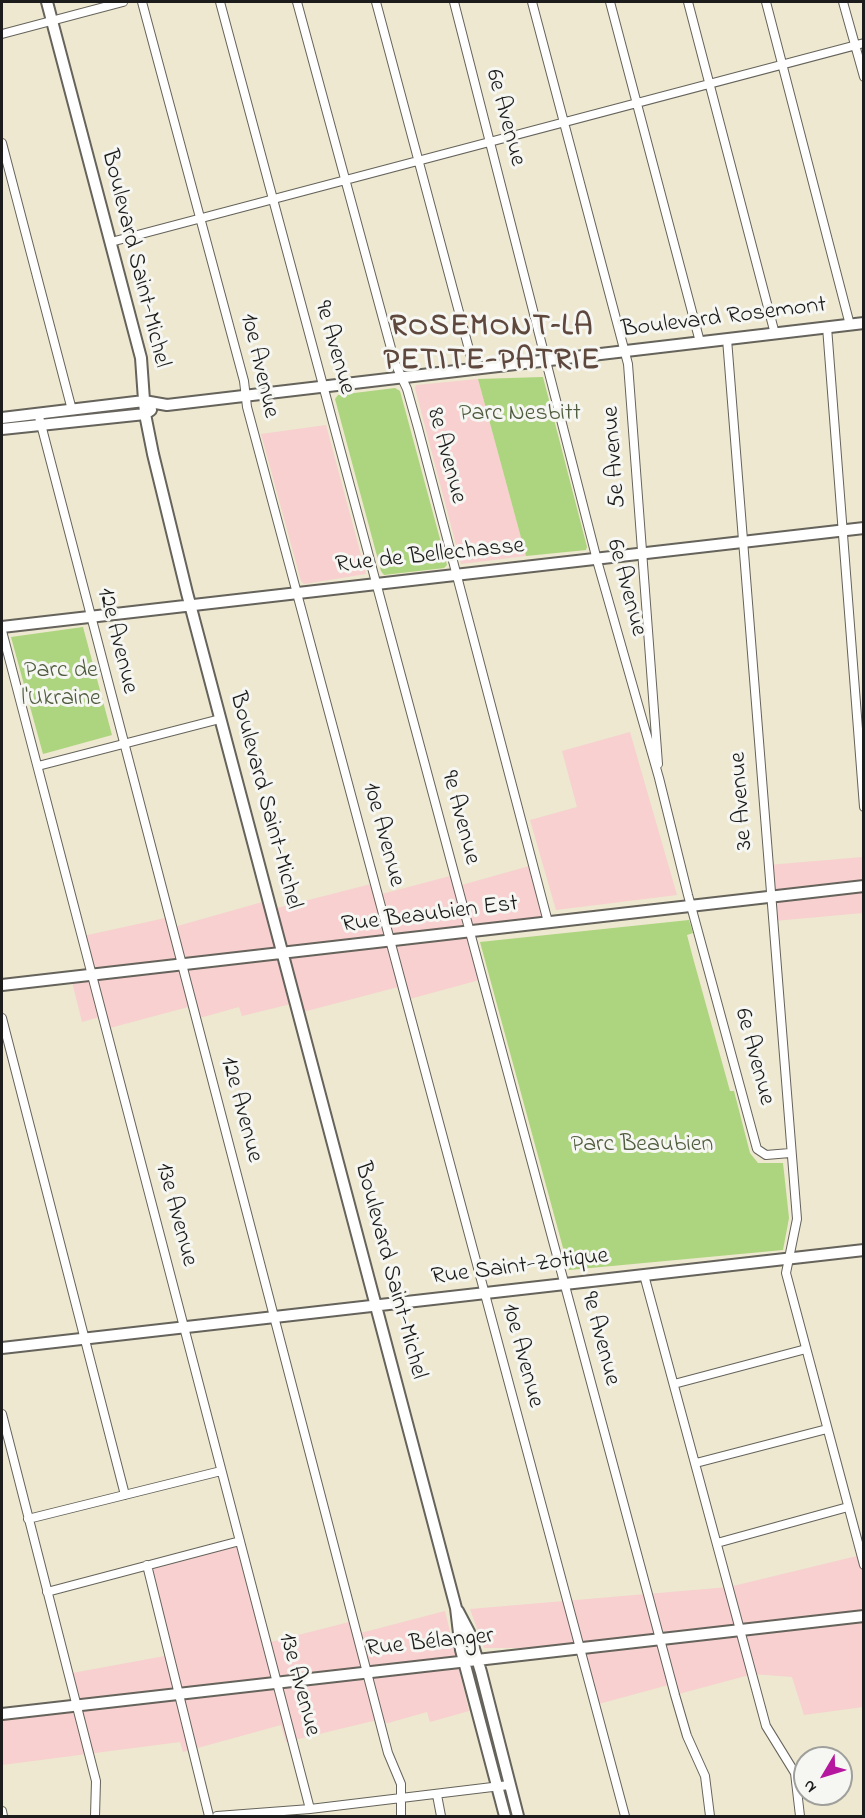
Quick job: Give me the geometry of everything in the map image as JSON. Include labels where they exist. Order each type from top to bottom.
[{"type":"street","name":"Boulevard Saint-Michel","points":[[47,2],[141,358],[145,414],[190,605],[456,1608],[457,1633],[505,1816]]},
{"type":"street","points":[[2,34],[123,2]]},
{"type":"street","name":"10e Avenue","points":[[142,2],[201,218],[246,394],[247,407],[296,593],[625,1816]]},
{"type":"street","name":"9e Avenue","points":[[220,2],[660,1639],[687,1737],[705,1776],[710,1816]]},
{"type":"street","name":"8e Avenue","points":[[297,2],[395,363],[408,394],[548,922]]},
{"type":"street","points":[[376,2],[474,368]]},
{"type":"street","name":"6e Avenue","points":[[454,2],[597,560],[659,778],[757,1149],[766,1155],[790,1153]]},
{"type":"street","name":"5e Avenue","points":[[532,2],[628,364],[659,778]]},
{"type":"street","points":[[610,2],[700,342]]},
{"type":"street","points":[[688,2],[775,334]]},
{"type":"street","points":[[766,2],[850,325]]},
{"type":"street","points":[[843,2],[864,77]]},
{"type":"street","points":[[111,242],[864,43]]},
{"type":"street","points":[[2,143],[72,410]]},
{"type":"street","name":"Boulevard Rosemont","points":[[2,418],[144,401],[159,405],[864,323]]},
{"type":"street","points":[[827,327],[864,807]]},
{"type":"street","name":"3e Avenue","points":[[727,339],[797,1219],[789,1259]]},
{"type":"street","name":"Boulevard Rosemont","points":[[2,429],[145,414],[159,405]]},
{"type":"street","name":"12e Avenue","points":[[38,413],[89,616],[388,1753],[401,1784],[401,1816]]},
{"type":"street","name":"Rue de Bellechasse","points":[[2,627],[864,528]]},
{"type":"street","name":"13e Avenue","points":[[2,632],[310,1809]]},
{"type":"street","points":[[38,766],[220,719]]},
{"type":"street","name":"Rue Beaubien Est","points":[[2,985],[864,886]]},
{"type":"street","points":[[2,1018],[125,1495]]},
{"type":"street","name":"Rue Saint-Zotique","points":[[2,1348],[864,1250]]},
{"type":"street","points":[[789,1259],[786,1273],[864,1565]]},
{"type":"street","points":[[644,1275],[766,1725],[795,1773],[800,1816]]},
{"type":"street","points":[[674,1384],[806,1349]]},
{"type":"street","points":[[2,1414],[97,1785],[95,1816]]},
{"type":"street","points":[[696,1463],[827,1429]]},
{"type":"street","points":[[28,1519],[221,1471]]},
{"type":"street","points":[[717,1543],[848,1508]]},
{"type":"street","points":[[46,1592],[240,1541]]},
{"type":"street","points":[[147,1565],[209,1816]]},
{"type":"street","name":"Boulevard Saint-Michel","points":[[456,1608],[469,1632],[518,1816]]},
{"type":"street","name":"Rue Bélanger","points":[[2,1714],[864,1616]]},
{"type":"street","points":[[216,1816],[310,1809],[509,1785]]},
{"type":"street","points":[[436,1795],[441,1816]]},
{"type":"street","points":[[323,1807],[324,1816]]},
{"type":"street","points":[[2,1811],[3,1816]]},
{"type":"shaded area","points":[[478,379],[526,556],[461,564],[415,388],[416,385]]},
{"type":"shaded area","points":[[326,425],[366,574],[304,584],[301,581],[261,434]]},
{"type":"shaded area","points":[[630,732],[677,895],[556,910],[530,820],[577,807],[562,751]]},
{"type":"shaded area","points":[[863,857],[863,913],[774,921],[768,865]]},
{"type":"shaded area","points":[[533,865],[548,922],[471,933],[483,979],[406,1000],[402,986],[299,1013],[295,1003],[242,1016],[239,1007],[196,1019],[192,1006],[106,1029],[103,1016],[82,1022],[71,978],[92,975],[83,936],[170,917],[174,927],[266,901],[275,900],[277,908],[375,883],[378,895],[454,875],[458,886]]},
{"type":"shaded area","points":[[240,1541],[267,1643],[353,1621],[357,1634],[445,1611],[469,1711],[430,1722],[427,1712],[388,1723],[373,1721],[286,1742],[281,1725],[183,1752],[180,1742],[2,1765],[2,1714],[76,1705],[67,1674],[170,1655],[147,1565]]},
{"type":"shaded area","points":[[861,1555],[864,1563],[863,1707],[804,1715],[792,1677],[753,1674],[675,1695],[672,1684],[595,1705],[580,1648],[484,1648],[470,1609],[729,1587]]},
{"type":"green space","name":"Parc Nesbitt","points":[[543,377],[587,547],[586,550],[526,556],[478,379]]},
{"type":"green space","points":[[395,388],[400,391],[447,565],[444,568],[384,575],[381,571],[335,399],[338,395]]},
{"type":"green space","name":"Parc de l'Ukraine","points":[[83,627],[112,735],[43,754],[11,637]]},
{"type":"green space","name":"Parc Beaubien","points":[[689,920],[693,933],[687,935],[693,958],[730,1091],[734,1091],[750,1153],[758,1163],[783,1163],[789,1218],[783,1250],[569,1270],[480,942]]},
{"type":"district","name":"ROSEMONT–LA PETITE-PATRIE","points":[[492,346]]}]
